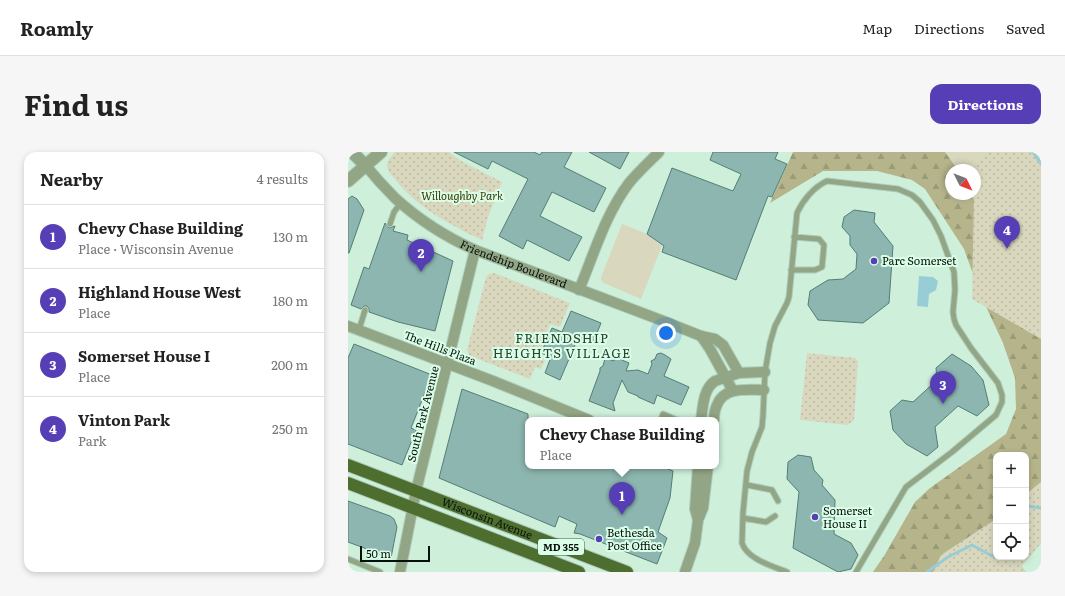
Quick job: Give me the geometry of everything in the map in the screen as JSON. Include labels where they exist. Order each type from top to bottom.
[{"type":"main road","name":"Wisconsin Avenue","points":[[348,465],[627,572]]},
{"type":"main road","name":"Wisconsin Avenue","points":[[348,483],[579,572]]},
{"type":"street","points":[[348,181],[381,152]]},
{"type":"street","points":[[579,290],[607,220],[621,195],[638,172],[659,152]]},
{"type":"street","name":"Friendship Boulevard","points":[[352,153],[401,203],[416,216],[435,229],[475,250],[701,336],[715,339],[722,345],[739,373]]},
{"type":"street","name":"South Park Avenue","points":[[400,572],[412,508],[475,250]]},
{"type":"street","name":"The Hills Plaza","points":[[348,326],[448,363],[582,417]]},
{"type":"street","points":[[701,336],[710,349],[733,391]]},
{"type":"street","points":[[702,417],[706,392],[709,386],[715,381],[739,373],[765,372]]},
{"type":"street","points":[[715,417],[717,404],[721,397],[727,393],[733,391],[764,390]]},
{"type":"street","points":[[685,572],[694,543],[698,520],[703,508],[704,469]]},
{"type":"lane","points":[[787,572],[756,558],[746,550],[742,542],[746,486],[752,452],[762,427],[765,372],[770,343],[775,326],[789,297],[797,213],[812,191],[827,181],[898,189],[912,195],[920,202],[933,220],[941,236],[954,272],[955,290],[953,312],[956,326],[998,383],[1002,394],[1002,402],[996,415],[952,452],[906,487],[856,572]]},
{"type":"lane","points":[[390,224],[394,212],[401,203]]},
{"type":"lane","points":[[791,270],[815,270],[822,267],[824,244],[819,239],[794,237]]},
{"type":"lane","points":[[359,330],[365,310]]},
{"type":"lane","points":[[662,417],[663,414],[670,417]]},
{"type":"lane","points":[[746,486],[772,490],[778,501]]},
{"type":"lane","points":[[743,518],[766,522],[775,516]]},
{"type":"lane","points":[[348,559],[380,572]]},
{"type":"green space","name":"Willoughby Park","points":[[395,152],[449,152],[461,161],[502,182],[488,217],[482,240],[434,214],[413,198],[403,188],[389,172],[387,167],[388,161]]},
{"type":"green space","points":[[793,152],[945,152],[954,164],[945,164],[945,200],[981,200],[981,164],[978,164],[991,152],[1041,152],[1041,543],[1029,557],[1029,452],[993,452],[993,560],[1026,560],[1021,566],[1026,572],[873,572],[884,556],[915,502],[930,488],[1006,434],[1016,409],[1015,378],[1003,343],[981,296],[964,249],[925,189],[912,180],[877,171],[823,171],[770,203]]},
{"type":"green space","points":[[945,152],[991,152],[978,164],[954,164]]},
{"type":"green space","points":[[991,152],[1041,152],[1041,339],[972,299],[974,200],[981,200],[981,164],[978,164]]},
{"type":"green space","points":[[622,224],[645,233],[662,246],[641,299],[604,283],[601,280]]},
{"type":"green space","points":[[494,273],[570,303],[560,327],[550,324],[538,355],[546,358],[541,369],[535,367],[530,379],[470,356],[467,350],[486,277],[489,274]]},
{"type":"green space","points":[[807,353],[855,358],[858,361],[854,420],[848,425],[800,420]]},
{"type":"green space","points":[[1041,482],[1041,543],[1029,557],[1029,524],[1029,492]]},
{"type":"green space","points":[[993,521],[993,560],[1026,560],[1021,566],[1026,572],[933,572],[941,555]]},
{"type":"water","points":[[919,276],[933,277],[938,281],[936,290],[929,294],[928,307],[917,306]]},
{"type":"building","points":[[454,152],[534,152],[540,155],[542,152],[572,152],[564,167],[606,188],[594,212],[552,192],[540,216],[582,237],[569,261],[527,240],[523,249],[499,236],[528,179],[492,161],[488,169]]},
{"type":"building","points":[[589,152],[629,152],[620,169]]},
{"type":"building","points":[[713,152],[778,152],[775,159],[787,164],[772,197],[768,196],[736,280],[662,252],[664,246],[647,234],[672,168],[733,191],[741,174],[710,160]]},
{"type":"building","points":[[352,196],[357,199],[364,210],[348,253],[348,199]]},
{"type":"building","name":"Parc Somerset","points":[[854,210],[875,213],[874,222],[893,246],[889,303],[863,323],[818,320],[808,305],[810,291],[828,280],[843,279],[856,269],[857,254],[850,245],[850,236],[842,227],[844,217]]},
{"type":"building","points":[[385,223],[389,228],[395,226],[393,231],[408,235],[407,240],[453,261],[435,331],[398,322],[369,312],[367,306],[364,306],[361,309],[351,305],[364,267],[369,269]]},
{"type":"building","points":[[571,311],[601,323],[593,343],[578,338],[560,380],[545,373],[551,357],[541,353],[552,328],[562,332]]},
{"type":"building","points":[[354,344],[432,375],[411,428],[416,430],[402,465],[348,444],[348,358]]},
{"type":"building","points":[[661,353],[671,359],[664,376],[689,387],[681,405],[657,395],[654,404],[628,392],[622,380],[613,403],[615,411],[589,401],[605,358],[614,361],[615,357],[629,363],[626,371],[638,370],[648,374],[652,364],[651,361],[655,359],[657,354]]},
{"type":"building","points":[[952,354],[971,366],[983,380],[989,405],[977,416],[958,406],[935,427],[938,447],[927,456],[906,444],[893,430],[890,411],[902,400],[913,402],[937,380],[936,368]]},
{"type":"building","points":[[462,389],[528,414],[528,417],[525,417],[525,469],[668,469],[673,471],[670,498],[658,532],[667,538],[657,564],[574,533],[577,524],[559,516],[555,527],[439,478]]},
{"type":"building","name":"Somerset House II","points":[[798,455],[811,457],[814,470],[823,480],[822,485],[835,500],[834,534],[851,543],[858,555],[851,569],[838,572],[793,548],[799,492],[787,479],[788,462]]},
{"type":"building","points":[[348,501],[390,516],[394,519],[397,527],[391,558],[348,542]]},
{"type":"waterway","points":[[1033,152],[1041,164]]},
{"type":"waterway","points":[[1029,506],[1041,508]]},
{"type":"waterway","points":[[927,572],[948,557],[972,545],[993,555]]},
{"type":"place","name":"Vinton Park","points":[[1007,249]]},
{"type":"place","name":"Parc Somerset","points":[[874,261]]},
{"type":"place","name":"Highland House West","points":[[421,272]]},
{"type":"place","name":"Somerset House I","points":[[943,404]]},
{"type":"place","name":"Chevy Chase Building","points":[[622,515]]},
{"type":"place","name":"Somerset House II","points":[[815,517]]},
{"type":"place","name":"Bethesda Post Office","points":[[599,539]]},
{"type":"district","name":"FRIENDSHIP HEIGHTS VILLAGE","points":[[562,346]]}]
